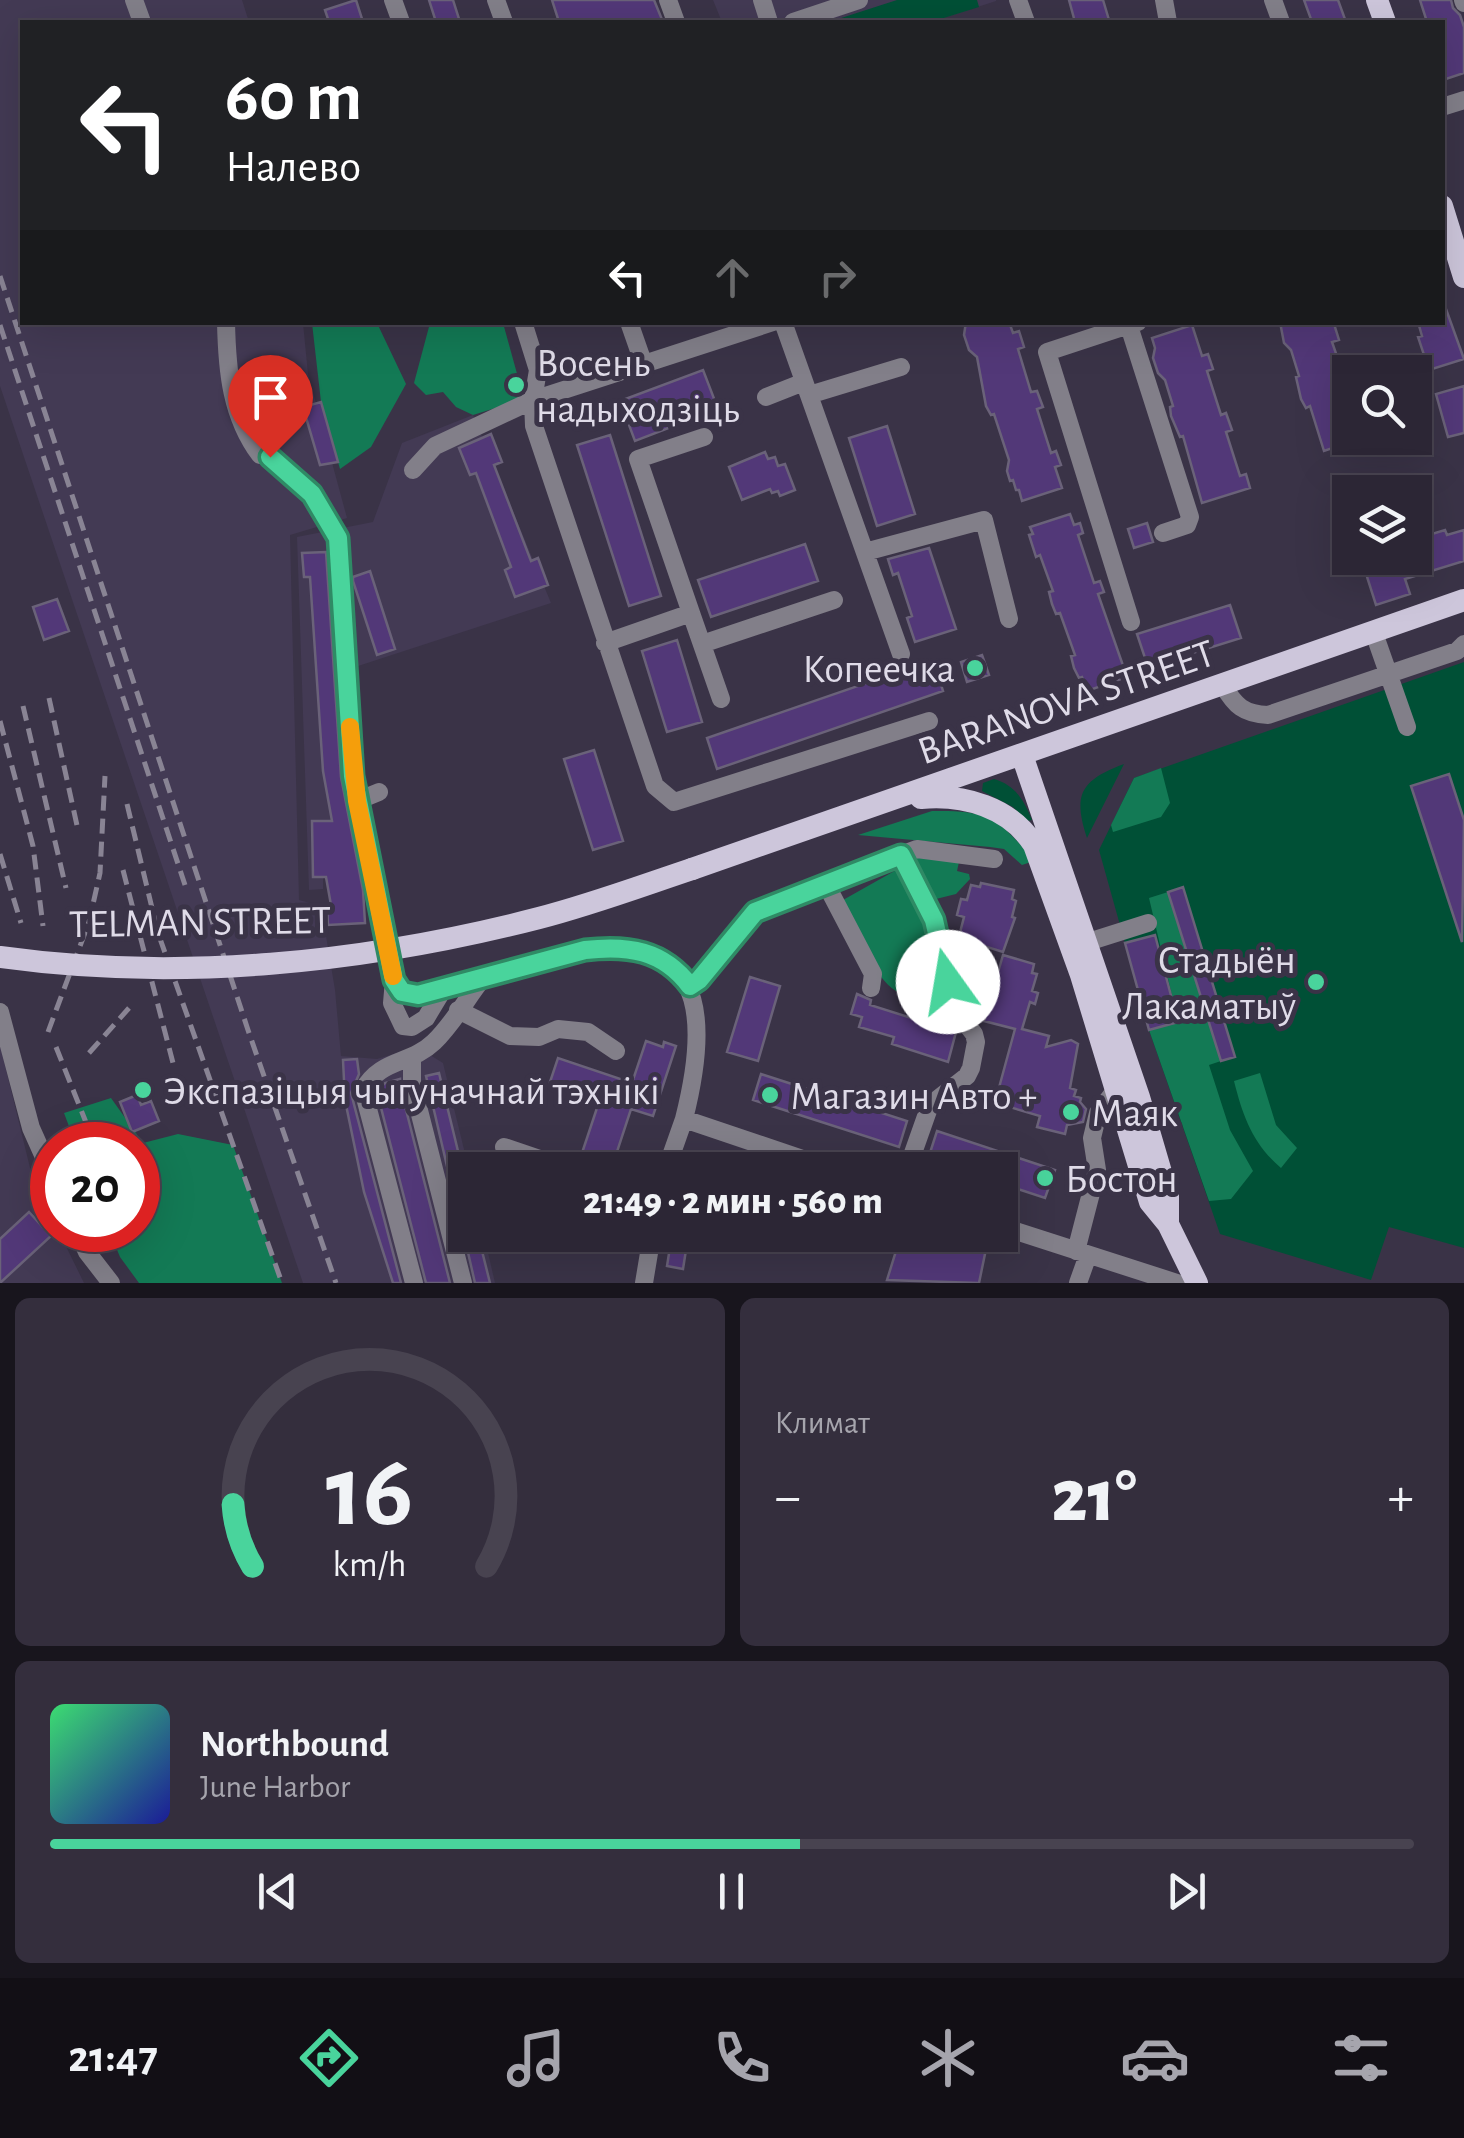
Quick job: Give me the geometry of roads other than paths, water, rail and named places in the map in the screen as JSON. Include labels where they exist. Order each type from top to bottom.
[{"type":"main road","points":[[1445,216],[1464,277]]},
{"type":"main road","name":"BARANOVA STREET","points":[[692,870],[1464,600]]},
{"type":"main road","points":[[1022,755],[1088,942],[1168,1196],[1168,1224]]},
{"type":"main road","points":[[897,800],[939,796],[962,800],[997,812],[1024,828],[1044,866],[1150,1202],[1168,1224],[1189,1282]]},
{"type":"main road","name":"TELMAN STREET","points":[[0,957],[118,967],[319,960],[540,918],[692,870]]},
{"type":"street","points":[[799,20],[859,0]]},
{"type":"street","points":[[226,325],[232,398],[243,432],[260,455],[270,457],[312,494],[338,538],[357,801],[394,980],[392,1003],[403,1026],[412,1027],[426,1018],[444,988]]},
{"type":"street","points":[[524,325],[538,370],[534,426],[655,786],[674,802],[928,721]]},
{"type":"street","points":[[630,325],[644,364]]},
{"type":"street","points":[[413,470],[435,446],[533,400],[764,325]]},
{"type":"street","points":[[784,325],[901,654]]},
{"type":"street","points":[[1130,325],[1047,352],[1131,622]]},
{"type":"street","points":[[1133,325],[1190,517],[1188,525],[1163,533]]},
{"type":"street","points":[[766,397],[900,367]]},
{"type":"street","points":[[704,437],[638,459],[721,699]]},
{"type":"street","points":[[865,552],[984,520],[1009,619]]},
{"type":"street","points":[[702,644],[834,600]]},
{"type":"street","points":[[605,642],[691,613]]},
{"type":"street","points":[[1374,632],[1407,728]]},
{"type":"street","points":[[1223,685],[1234,704],[1250,714],[1268,715],[1457,651],[1464,644]]},
{"type":"street","points":[[357,801],[379,792]]},
{"type":"street","points":[[690,986],[755,912],[917,850],[994,859]]},
{"type":"street","points":[[901,855],[934,920],[952,1005],[976,1042],[967,1076],[930,1105],[913,1152]]},
{"type":"street","points":[[827,886],[873,974],[871,988]]},
{"type":"street","points":[[1088,942],[1148,923]]},
{"type":"street","points":[[394,980],[402,992],[418,995],[585,950],[632,948],[660,957],[677,969],[690,986],[694,1016],[695,1075],[672,1152]]},
{"type":"street","points":[[414,1283],[363,1090],[370,1076],[385,1066],[412,1057],[435,1042],[484,978]]},
{"type":"street","points":[[908,999],[952,1005]]},
{"type":"street","points":[[458,1010],[510,1036],[539,1037],[558,1029],[588,1032],[616,1051]]},
{"type":"street","points":[[0,1012],[30,1124]]},
{"type":"street","points":[[412,1057],[412,1083],[464,1283]]},
{"type":"street","points":[[1078,1283],[1098,1170],[1092,1138],[1098,1113],[1117,1088]]},
{"type":"street","points":[[684,1119],[782,1152]]},
{"type":"street","points":[[504,1147],[519,1152]]},
{"type":"street","points":[[1018,1232],[1189,1282]]},
{"type":"street","points":[[87,1252],[111,1283]]},
{"type":"street","points":[[644,1283],[649,1252]]},
{"type":"railway","points":[[0,276],[248,1030],[336,1283]]},
{"type":"railway","points":[[0,325],[185,885]]},
{"type":"railway","points":[[49,698],[78,830]]},
{"type":"railway","points":[[23,706],[66,888]]},
{"type":"railway","points":[[0,721],[33,846],[43,926]]},
{"type":"railway","points":[[48,1032],[89,922],[100,873],[105,776]]},
{"type":"railway","points":[[127,804],[158,933],[282,1283]]},
{"type":"railway","points":[[0,854],[21,923]]},
{"type":"railway","points":[[123,870],[173,1063]]},
{"type":"railway","points":[[89,1053],[129,1008]]},
{"type":"railway","points":[[56,1047],[86,1122]]},
{"type":"place","name":"Восень надыходзіць","points":[[516,385]]},
{"type":"place","name":"Копеечка","points":[[975,668]]},
{"type":"place","name":"Стадыён Лакаматыў","points":[[1316,982]]},
{"type":"place","name":"Экспазіцыя чыгуначнай тэхнікі","points":[[143,1090]]},
{"type":"place","name":"Магазин Авто +","points":[[770,1095]]},
{"type":"place","name":"Маяк","points":[[1071,1112]]},
{"type":"place","name":"Бостон","points":[[1045,1178]]}]
